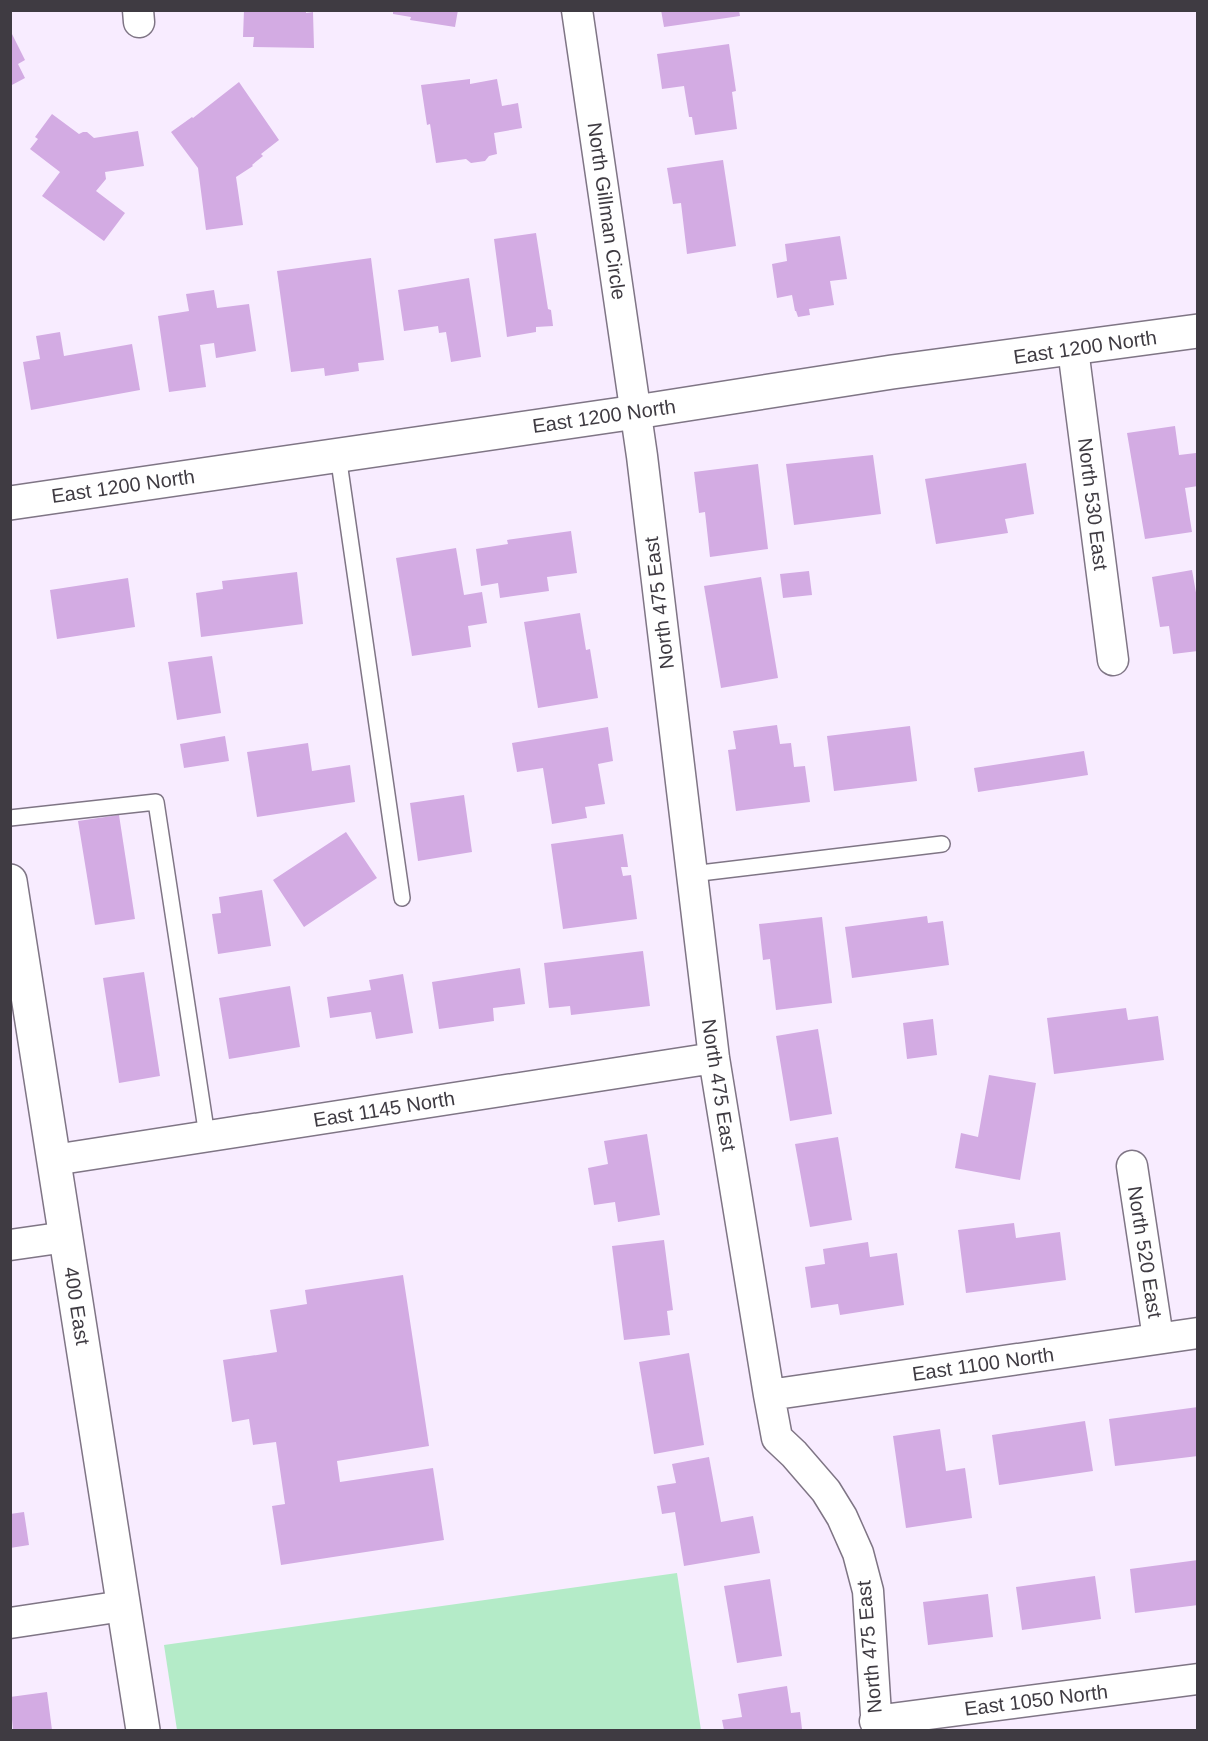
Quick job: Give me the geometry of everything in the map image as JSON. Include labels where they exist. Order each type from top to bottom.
[{"type":"street","name":"North Gillman Circle","points":[[577,10],[636,412]]},
{"type":"street","name":"East 1200 North","points":[[10,502],[636,412],[892,372],[1197,331]]},
{"type":"street","name":"North 530 East","points":[[1073,349],[1113,660]]},
{"type":"street","name":"North 475 East","points":[[636,412],[714,1058],[769,1395],[777,1438],[826,1491],[842,1517],[858,1553],[868,1592],[876,1726]]},
{"type":"street","name":"400 East","points":[[10,881],[143,1731]]},
{"type":"street","name":"East 1145 North","points":[[54,1160],[714,1058]]},
{"type":"street","name":"North 520 East","points":[[1132,1166],[1158,1338]]},
{"type":"street","points":[[10,1245],[66,1237]]},
{"type":"street","name":"East 1100 North","points":[[769,1395],[1197,1333]]},
{"type":"street","points":[[10,1623],[123,1606]]},
{"type":"street","name":"East 1050 North","points":[[876,1726],[1197,1679]]},
{"type":"lane","points":[[338,455],[402,898]]},
{"type":"lane","points":[[10,818],[156,802],[207,1136]]},
{"type":"lane","points":[[692,874],[942,844]]},
{"type":"green space","points":[[677,1573],[701,1730],[177,1730],[164,1645]]},
{"type":"building","points":[[244,10],[313,12],[314,48],[253,47],[254,37],[243,37]]},
{"type":"building","points":[[393,10],[458,10],[455,27],[410,20],[411,17],[393,14]]},
{"type":"building","points":[[661,10],[739,10],[740,16],[664,27]]},
{"type":"building","points":[[10,30],[25,60],[18,64],[25,78],[10,86]]},
{"type":"building","points":[[729,44],[736,91],[732,92],[737,129],[695,135],[692,117],[689,117],[684,86],[662,89],[657,54]]},
{"type":"building","points":[[470,79],[470,84],[497,79],[502,106],[518,103],[522,128],[494,133],[497,154],[489,156],[485,161],[471,163],[466,159],[436,163],[421,85]]},
{"type":"building","points":[[239,82],[279,140],[261,154],[263,156],[253,166],[236,177],[243,225],[206,230],[198,168],[171,132]]},
{"type":"building","points":[[52,114],[79,134],[87,132],[94,138],[138,131],[144,166],[105,172],[106,179],[96,191],[125,213],[104,241],[42,196],[60,172],[30,149],[38,139],[35,137]]},
{"type":"building","points":[[723,160],[736,246],[687,254],[681,203],[673,204],[667,168]]},
{"type":"building","points":[[536,233],[548,309],[551,310],[553,326],[536,327],[536,332],[507,337],[494,239]]},
{"type":"building","points":[[840,236],[847,279],[830,281],[834,305],[809,309],[810,315],[798,317],[792,295],[777,298],[772,264],[787,261],[785,244]]},
{"type":"building","points":[[371,258],[384,360],[358,363],[359,371],[325,376],[324,368],[291,372],[277,271]]},
{"type":"building","points":[[469,278],[481,357],[451,362],[446,332],[439,333],[438,326],[404,331],[398,290]]},
{"type":"building","points":[[214,290],[217,308],[249,304],[256,351],[216,358],[214,343],[200,345],[206,387],[169,392],[158,316],[189,311],[186,294]]},
{"type":"building","points":[[60,332],[64,356],[132,344],[140,390],[31,410],[23,362],[40,359],[36,336]]},
{"type":"building","points":[[1175,426],[1179,455],[1196,453],[1198,486],[1185,488],[1192,532],[1145,539],[1127,433]]},
{"type":"building","points":[[873,455],[881,514],[794,525],[786,464]]},
{"type":"building","points":[[1026,463],[1034,514],[1005,519],[1008,533],[936,544],[925,479]]},
{"type":"building","points":[[758,464],[768,549],[710,557],[705,512],[699,513],[694,472]]},
{"type":"building","points":[[571,531],[577,573],[547,577],[549,591],[500,598],[498,583],[481,586],[476,549],[508,544],[507,540]]},
{"type":"building","points":[[456,548],[464,595],[482,592],[487,623],[468,626],[471,647],[412,656],[396,558]]},
{"type":"building","points":[[1192,570],[1198,604],[1198,651],[1173,654],[1169,626],[1160,627],[1152,577]]},
{"type":"building","points":[[809,571],[812,595],[783,598],[780,574]]},
{"type":"building","points":[[297,572],[303,624],[201,637],[196,593],[223,589],[222,581]]},
{"type":"building","points":[[761,577],[778,678],[721,688],[704,586]]},
{"type":"building","points":[[128,578],[135,627],[57,639],[50,590]]},
{"type":"building","points":[[580,613],[586,650],[590,649],[598,698],[538,708],[524,622]]},
{"type":"building","points":[[212,656],[221,713],[177,720],[168,662]]},
{"type":"building","points":[[777,725],[780,744],[791,743],[794,767],[805,766],[810,802],[736,811],[728,750],[736,749],[733,731]]},
{"type":"building","points":[[910,726],[917,781],[834,791],[827,736]]},
{"type":"building","points":[[608,727],[613,761],[598,764],[605,804],[585,807],[587,818],[552,824],[543,768],[517,772],[512,743]]},
{"type":"building","points":[[225,736],[229,761],[184,768],[180,744]]},
{"type":"building","points":[[308,743],[312,771],[350,765],[355,802],[257,817],[247,752]]},
{"type":"building","points":[[1084,751],[1088,775],[978,792],[974,768]]},
{"type":"building","points":[[464,795],[472,852],[418,861],[410,803]]},
{"type":"building","points":[[119,815],[135,919],[95,925],[78,821]]},
{"type":"building","points":[[346,832],[377,878],[304,927],[273,880]]},
{"type":"building","points":[[623,834],[628,867],[621,867],[623,876],[631,875],[637,919],[563,929],[551,844]]},
{"type":"building","points":[[262,890],[271,946],[218,954],[212,914],[221,913],[219,897]]},
{"type":"building","points":[[927,916],[928,923],[943,921],[949,965],[852,978],[845,927]]},
{"type":"building","points":[[822,917],[832,1003],[776,1010],[770,959],[763,960],[759,924]]},
{"type":"building","points":[[643,951],[650,1006],[571,1015],[570,1006],[549,1008],[544,963]]},
{"type":"building","points":[[520,968],[525,1004],[493,1008],[494,1021],[439,1029],[432,982]]},
{"type":"building","points":[[144,972],[160,1076],[119,1083],[103,978]]},
{"type":"building","points":[[403,974],[413,1033],[376,1039],[371,1012],[330,1018],[327,997],[371,990],[369,980]]},
{"type":"building","points":[[290,986],[300,1047],[229,1059],[219,998]]},
{"type":"building","points":[[1126,1008],[1128,1020],[1158,1016],[1164,1060],[1054,1074],[1047,1018]]},
{"type":"building","points":[[933,1019],[937,1055],[907,1059],[903,1023]]},
{"type":"building","points":[[818,1029],[832,1114],[790,1121],[776,1036]]},
{"type":"building","points":[[989,1075],[1036,1083],[1020,1180],[955,1168],[961,1133],[978,1137]]},
{"type":"building","points":[[647,1134],[660,1215],[618,1222],[615,1202],[594,1205],[588,1168],[608,1164],[604,1141]]},
{"type":"building","points":[[838,1137],[852,1220],[810,1227],[795,1144]]},
{"type":"building","points":[[1014,1223],[1016,1238],[1060,1232],[1066,1280],[966,1293],[958,1230]]},
{"type":"building","points":[[664,1240],[673,1310],[667,1311],[670,1335],[624,1340],[612,1246]]},
{"type":"building","points":[[868,1242],[870,1257],[897,1253],[904,1305],[840,1315],[838,1304],[811,1308],[805,1267],[825,1264],[823,1249]]},
{"type":"building","points":[[403,1275],[429,1446],[337,1461],[340,1482],[433,1468],[444,1540],[281,1565],[272,1506],[285,1504],[276,1442],[253,1445],[249,1419],[232,1422],[223,1360],[277,1352],[270,1310],[307,1304],[305,1290]]},
{"type":"building","points":[[689,1353],[704,1445],[654,1454],[639,1362]]},
{"type":"building","points":[[1198,1407],[1198,1456],[1115,1466],[1109,1419]]},
{"type":"building","points":[[1085,1421],[1093,1471],[999,1485],[992,1435]]},
{"type":"building","points":[[940,1429],[946,1471],[965,1468],[972,1518],[906,1528],[893,1436]]},
{"type":"building","points":[[709,1457],[721,1522],[753,1516],[760,1553],[684,1566],[675,1512],[662,1514],[657,1486],[676,1483],[672,1464]]},
{"type":"building","points":[[24,1512],[29,1545],[10,1548],[10,1514]]},
{"type":"building","points":[[1198,1560],[1198,1605],[1135,1613],[1130,1569]]},
{"type":"building","points":[[1095,1576],[1101,1619],[1022,1630],[1016,1587]]},
{"type":"building","points":[[770,1579],[782,1656],[737,1663],[724,1586]]},
{"type":"building","points":[[988,1594],[993,1637],[928,1645],[923,1602]]},
{"type":"building","points":[[787,1686],[791,1713],[800,1712],[802,1729],[724,1730],[722,1720],[742,1717],[738,1694]]},
{"type":"building","points":[[47,1692],[52,1730],[13,1730],[10,1697]]}]
